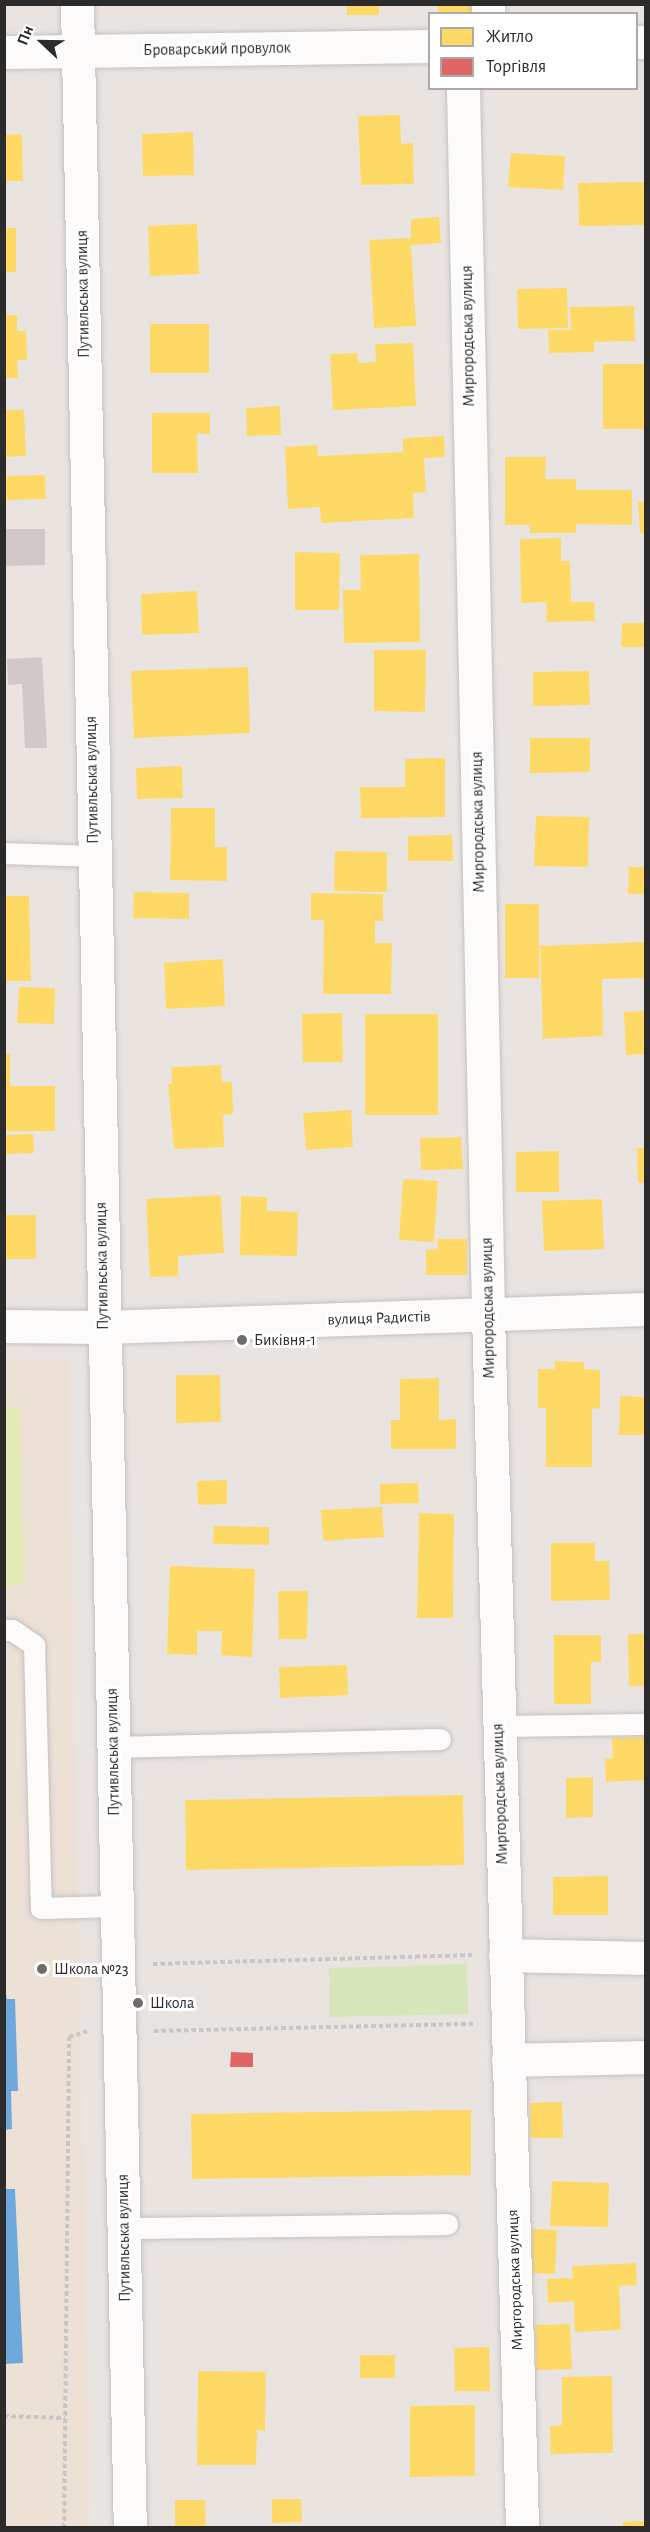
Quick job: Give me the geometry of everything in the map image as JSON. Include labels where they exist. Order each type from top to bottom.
[{"type":"street","name":"Путивльська вулиця","points":[[77,4],[93,856],[130,2528]]},
{"type":"street","name":"Броварський провулок","points":[[4,52],[428,46]]},
{"type":"street","name":"Миргородська вулиця","points":[[463,90],[488,1315],[522,2528]]},
{"type":"street","name":"вулиця Радистів","points":[[4,1326],[104,1327],[645,1309]]},
{"type":"street","points":[[505,1954],[645,1958]]},
{"type":"street","points":[[508,2060],[645,2057]]},
{"type":"lane","points":[[4,853],[93,856]]},
{"type":"lane","points":[[4,1630],[12,1630],[34,1645],[41,1908],[116,1906]]},
{"type":"lane","points":[[498,1726],[645,1724]]},
{"type":"lane","points":[[113,1747],[440,1739]]},
{"type":"lane","points":[[124,2228],[447,2224]]},
{"type":"path","points":[[117,1965],[505,1954]]},
{"type":"path","points":[[64,2528],[69,2037],[81,2031],[507,2023]]},
{"type":"path","points":[[4,2416],[65,2418]]},
{"type":"shaded area","name":"Школа №23","points":[[4,1359],[67,1359],[90,2527],[5,2527]]},
{"type":"green space","points":[[4,1407],[20,1407],[24,1585],[5,1586]]},
{"type":"green space","points":[[467,1964],[468,2014],[330,2017],[329,1968]]},
{"type":"building: Житло","points":[[347,4],[379,4],[379,15],[347,15]]},
{"type":"building: Житло","points":[[438,4],[473,4],[473,12],[438,12]]},
{"type":"building: Житло","points":[[400,115],[401,144],[413,143],[414,184],[361,185],[358,116]]},
{"type":"building: Житло","points":[[193,132],[194,175],[143,176],[142,134]]},
{"type":"building: Житло","points":[[22,134],[23,181],[4,181],[4,135]]},
{"type":"building: Житло","points":[[511,153],[565,156],[563,190],[508,187]]},
{"type":"building: Житло","points":[[646,182],[646,225],[579,226],[578,183]]},
{"type":"building: Житло","points":[[439,217],[441,243],[411,245],[416,326],[374,328],[369,240],[411,238],[411,219]]},
{"type":"building: Житло","points":[[197,224],[199,274],[150,276],[148,226]]},
{"type":"building: Житло","points":[[4,228],[16,228],[16,272],[4,272]]},
{"type":"building: Житло","points":[[567,288],[568,328],[518,329],[517,289]]},
{"type":"building: Житло","points":[[634,306],[635,341],[594,342],[594,352],[549,353],[548,330],[571,330],[570,307]]},
{"type":"building: Житло","points":[[4,315],[17,315],[17,331],[26,331],[27,360],[17,360],[18,378],[4,378]]},
{"type":"building: Житло","points":[[150,324],[209,324],[209,373],[150,373]]},
{"type":"building: Житло","points":[[413,343],[416,406],[333,410],[330,354],[357,353],[358,363],[376,362],[375,344]]},
{"type":"building: Житло","points":[[603,364],[646,364],[646,429],[603,429]]},
{"type":"building: Житло","points":[[280,406],[281,435],[247,436],[246,408]]},
{"type":"building: Житло","points":[[4,410],[24,410],[26,456],[4,457]]},
{"type":"building: Житло","points":[[152,413],[210,413],[210,434],[197,433],[198,473],[152,473]]},
{"type":"building: Житло","points":[[444,436],[445,457],[424,458],[426,492],[413,493],[414,518],[321,523],[320,507],[288,509],[285,447],[317,445],[318,456],[403,452],[403,438]]},
{"type":"building: Житло","points":[[505,457],[546,457],[545,479],[576,479],[576,490],[632,490],[632,525],[576,524],[576,533],[530,533],[530,525],[505,525]]},
{"type":"building: Житло","points":[[45,475],[46,499],[5,500],[4,476]]},
{"type":"building: Житло","points":[[638,502],[646,502],[646,533],[640,533]]},
{"type":"building: Житло","points":[[561,538],[561,561],[570,561],[571,602],[594,602],[595,621],[547,622],[546,602],[521,603],[520,539]]},
{"type":"building: Житло","points":[[295,552],[340,553],[339,610],[295,610]]},
{"type":"building: Житло","points":[[419,554],[420,642],[344,643],[343,590],[361,590],[360,555]]},
{"type":"building: Житло","points":[[197,591],[199,633],[142,635],[141,594]]},
{"type":"building: Житло","points":[[622,623],[646,623],[646,647],[621,647]]},
{"type":"building: Житло","points":[[374,650],[426,650],[425,712],[374,711]]},
{"type":"building: Житло","points":[[248,667],[250,733],[134,738],[131,671]]},
{"type":"building: Житло","points":[[589,671],[590,705],[533,706],[533,672]]},
{"type":"building: Житло","points":[[530,738],[590,738],[590,772],[530,773]]},
{"type":"building: Житло","points":[[445,758],[445,817],[361,818],[360,787],[405,787],[405,759]]},
{"type":"building: Житло","points":[[182,766],[183,798],[137,799],[136,768]]},
{"type":"building: Житло","points":[[171,808],[215,808],[215,847],[227,847],[227,881],[170,880]]},
{"type":"building: Житло","points":[[536,816],[589,817],[588,867],[534,866]]},
{"type":"building: Житло","points":[[452,835],[453,861],[408,861],[408,836]]},
{"type":"building: Житло","points":[[335,851],[387,852],[387,892],[334,891]]},
{"type":"building: Житло","points":[[629,867],[646,867],[646,894],[628,894]]},
{"type":"building: Житло","points":[[134,892],[189,893],[189,919],[133,918]]},
{"type":"building: Житло","points":[[311,893],[383,894],[383,921],[375,921],[375,943],[392,943],[391,994],[323,994],[324,920],[311,920]]},
{"type":"building: Житло","points":[[5,896],[29,896],[31,981],[5,981]]},
{"type":"building: Житло","points":[[505,904],[539,904],[539,978],[505,978]]},
{"type":"building: Житло","points":[[646,942],[646,978],[602,979],[603,1036],[543,1039],[540,946]]},
{"type":"building: Житло","points":[[223,959],[225,1006],[166,1009],[164,963]]},
{"type":"building: Житло","points":[[19,987],[55,988],[54,1024],[17,1023]]},
{"type":"building: Житло","points":[[646,1011],[646,1054],[626,1055],[624,1012]]},
{"type":"building: Житло","points":[[342,1013],[343,1062],[303,1062],[302,1014]]},
{"type":"building: Житло","points":[[365,1014],[438,1014],[438,1115],[365,1115]]},
{"type":"building: Житло","points":[[4,1054],[10,1054],[10,1086],[55,1086],[55,1131],[4,1131]]},
{"type":"building: Житло","points":[[221,1065],[222,1082],[232,1082],[233,1114],[223,1115],[224,1147],[174,1149],[168,1084],[172,1084],[171,1067]]},
{"type":"building: Житло","points":[[351,1110],[353,1147],[306,1150],[303,1113]]},
{"type":"building: Житло","points":[[33,1134],[34,1153],[4,1154],[4,1135]]},
{"type":"building: Житло","points":[[461,1137],[463,1169],[421,1170],[420,1138]]},
{"type":"building: Житло","points":[[637,1148],[646,1148],[646,1182],[638,1183]]},
{"type":"building: Житло","points":[[559,1151],[559,1192],[516,1192],[516,1152]]},
{"type":"building: Житло","points":[[403,1179],[438,1181],[434,1242],[399,1240]]},
{"type":"building: Житло","points":[[221,1195],[224,1253],[178,1256],[178,1276],[150,1277],[146,1199]]},
{"type":"building: Житло","points":[[241,1196],[267,1197],[267,1211],[298,1212],[297,1256],[240,1255]]},
{"type":"building: Житло","points":[[602,1199],[604,1249],[544,1251],[542,1201]]},
{"type":"building: Житло","points":[[5,1215],[36,1215],[36,1259],[5,1259]]},
{"type":"building: Житло","points":[[437,1239],[467,1239],[467,1275],[426,1275],[426,1250],[438,1249]]},
{"type":"building: Житло","points":[[555,1361],[584,1362],[584,1369],[600,1370],[600,1409],[592,1408],[592,1467],[546,1467],[546,1408],[538,1408],[538,1369],[555,1369]]},
{"type":"building: Житло","points":[[176,1375],[220,1375],[221,1422],[176,1423]]},
{"type":"building: Житло","points":[[439,1378],[439,1420],[456,1419],[456,1449],[391,1449],[391,1420],[400,1420],[400,1379]]},
{"type":"building: Житло","points":[[620,1396],[646,1397],[646,1435],[619,1435]]},
{"type":"building: Житло","points":[[227,1480],[227,1504],[198,1505],[197,1481]]},
{"type":"building: Житло","points":[[418,1483],[419,1503],[380,1504],[380,1484]]},
{"type":"building: Житло","points":[[382,1507],[384,1537],[323,1541],[321,1510]]},
{"type":"building: Житло","points":[[419,1513],[454,1514],[453,1618],[417,1618]]},
{"type":"building: Житло","points":[[214,1526],[269,1527],[269,1545],[213,1544]]},
{"type":"building: Житло","points":[[551,1543],[595,1543],[595,1561],[609,1561],[610,1600],[551,1601]]},
{"type":"building: Житло","points":[[170,1566],[255,1569],[252,1657],[221,1655],[222,1631],[197,1631],[197,1655],[167,1654]]},
{"type":"building: Житло","points":[[278,1591],[308,1591],[307,1639],[279,1639]]},
{"type":"building: Житло","points":[[628,1634],[646,1634],[646,1686],[629,1686]]},
{"type":"building: Житло","points":[[554,1635],[601,1635],[601,1662],[591,1662],[591,1704],[554,1704]]},
{"type":"building: Житло","points":[[347,1665],[348,1695],[280,1698],[279,1667]]},
{"type":"building: Житло","points":[[645,1737],[646,1780],[606,1782],[605,1759],[613,1758],[612,1738]]},
{"type":"building: Житло","points":[[593,1777],[593,1817],[566,1818],[566,1778]]},
{"type":"building: Житло","points":[[463,1795],[464,1865],[186,1870],[185,1800]]},
{"type":"building: Житло","points":[[608,1876],[608,1915],[553,1915],[553,1877]]},
{"type":"building: Житло","points":[[562,2102],[563,2138],[530,2138],[530,2103]]},
{"type":"building: Житло","points":[[471,2110],[471,2175],[192,2179],[191,2114]]},
{"type":"building: Житло","points":[[552,2181],[609,2183],[608,2227],[550,2226]]},
{"type":"building: Житло","points":[[532,2229],[557,2230],[555,2274],[531,2273]]},
{"type":"building: Житло","points":[[636,2263],[637,2285],[619,2286],[621,2330],[575,2332],[574,2301],[548,2303],[547,2279],[573,2278],[572,2266]]},
{"type":"building: Житло","points":[[570,2324],[572,2369],[536,2370],[535,2325]]},
{"type":"building: Житло","points":[[489,2347],[490,2391],[455,2391],[454,2348]]},
{"type":"building: Житло","points":[[360,2355],[395,2355],[395,2378],[360,2378]]},
{"type":"building: Житло","points":[[198,2371],[266,2372],[265,2431],[257,2430],[256,2465],[197,2465]]},
{"type":"building: Житло","points":[[612,2376],[613,2453],[551,2454],[550,2426],[562,2425],[562,2377]]},
{"type":"building: Житло","points":[[475,2405],[475,2476],[410,2477],[410,2406]]},
{"type":"building: Житло","points":[[272,2499],[301,2499],[302,2522],[272,2523]]},
{"type":"building: Житло","points":[[175,2500],[205,2500],[206,2528],[175,2528]]},
{"type":"building: Житло","points":[[646,2521],[646,2528],[623,2528],[623,2522]]},
{"type":"building: Торгівля","points":[[231,2052],[253,2053],[253,2067],[230,2067]]},
{"type":"building: Школи","points":[[4,1987],[7,1999],[15,1999],[18,2091],[11,2091],[12,2129],[4,2130]]},
{"type":"building: Школи","points":[[4,2189],[15,2189],[23,2363],[4,2364]]},
{"type":"building: Інше","points":[[4,529],[45,529],[45,565],[4,566]]},
{"type":"building: Інше","points":[[42,657],[47,748],[25,748],[22,684],[8,685],[7,659]]},
{"type":"place","name":"Бикiвня-1","points":[[242,1340]]},
{"type":"place","name":"Школа №23","points":[[42,1969]]},
{"type":"place","name":"Школа","points":[[138,2003]]}]
